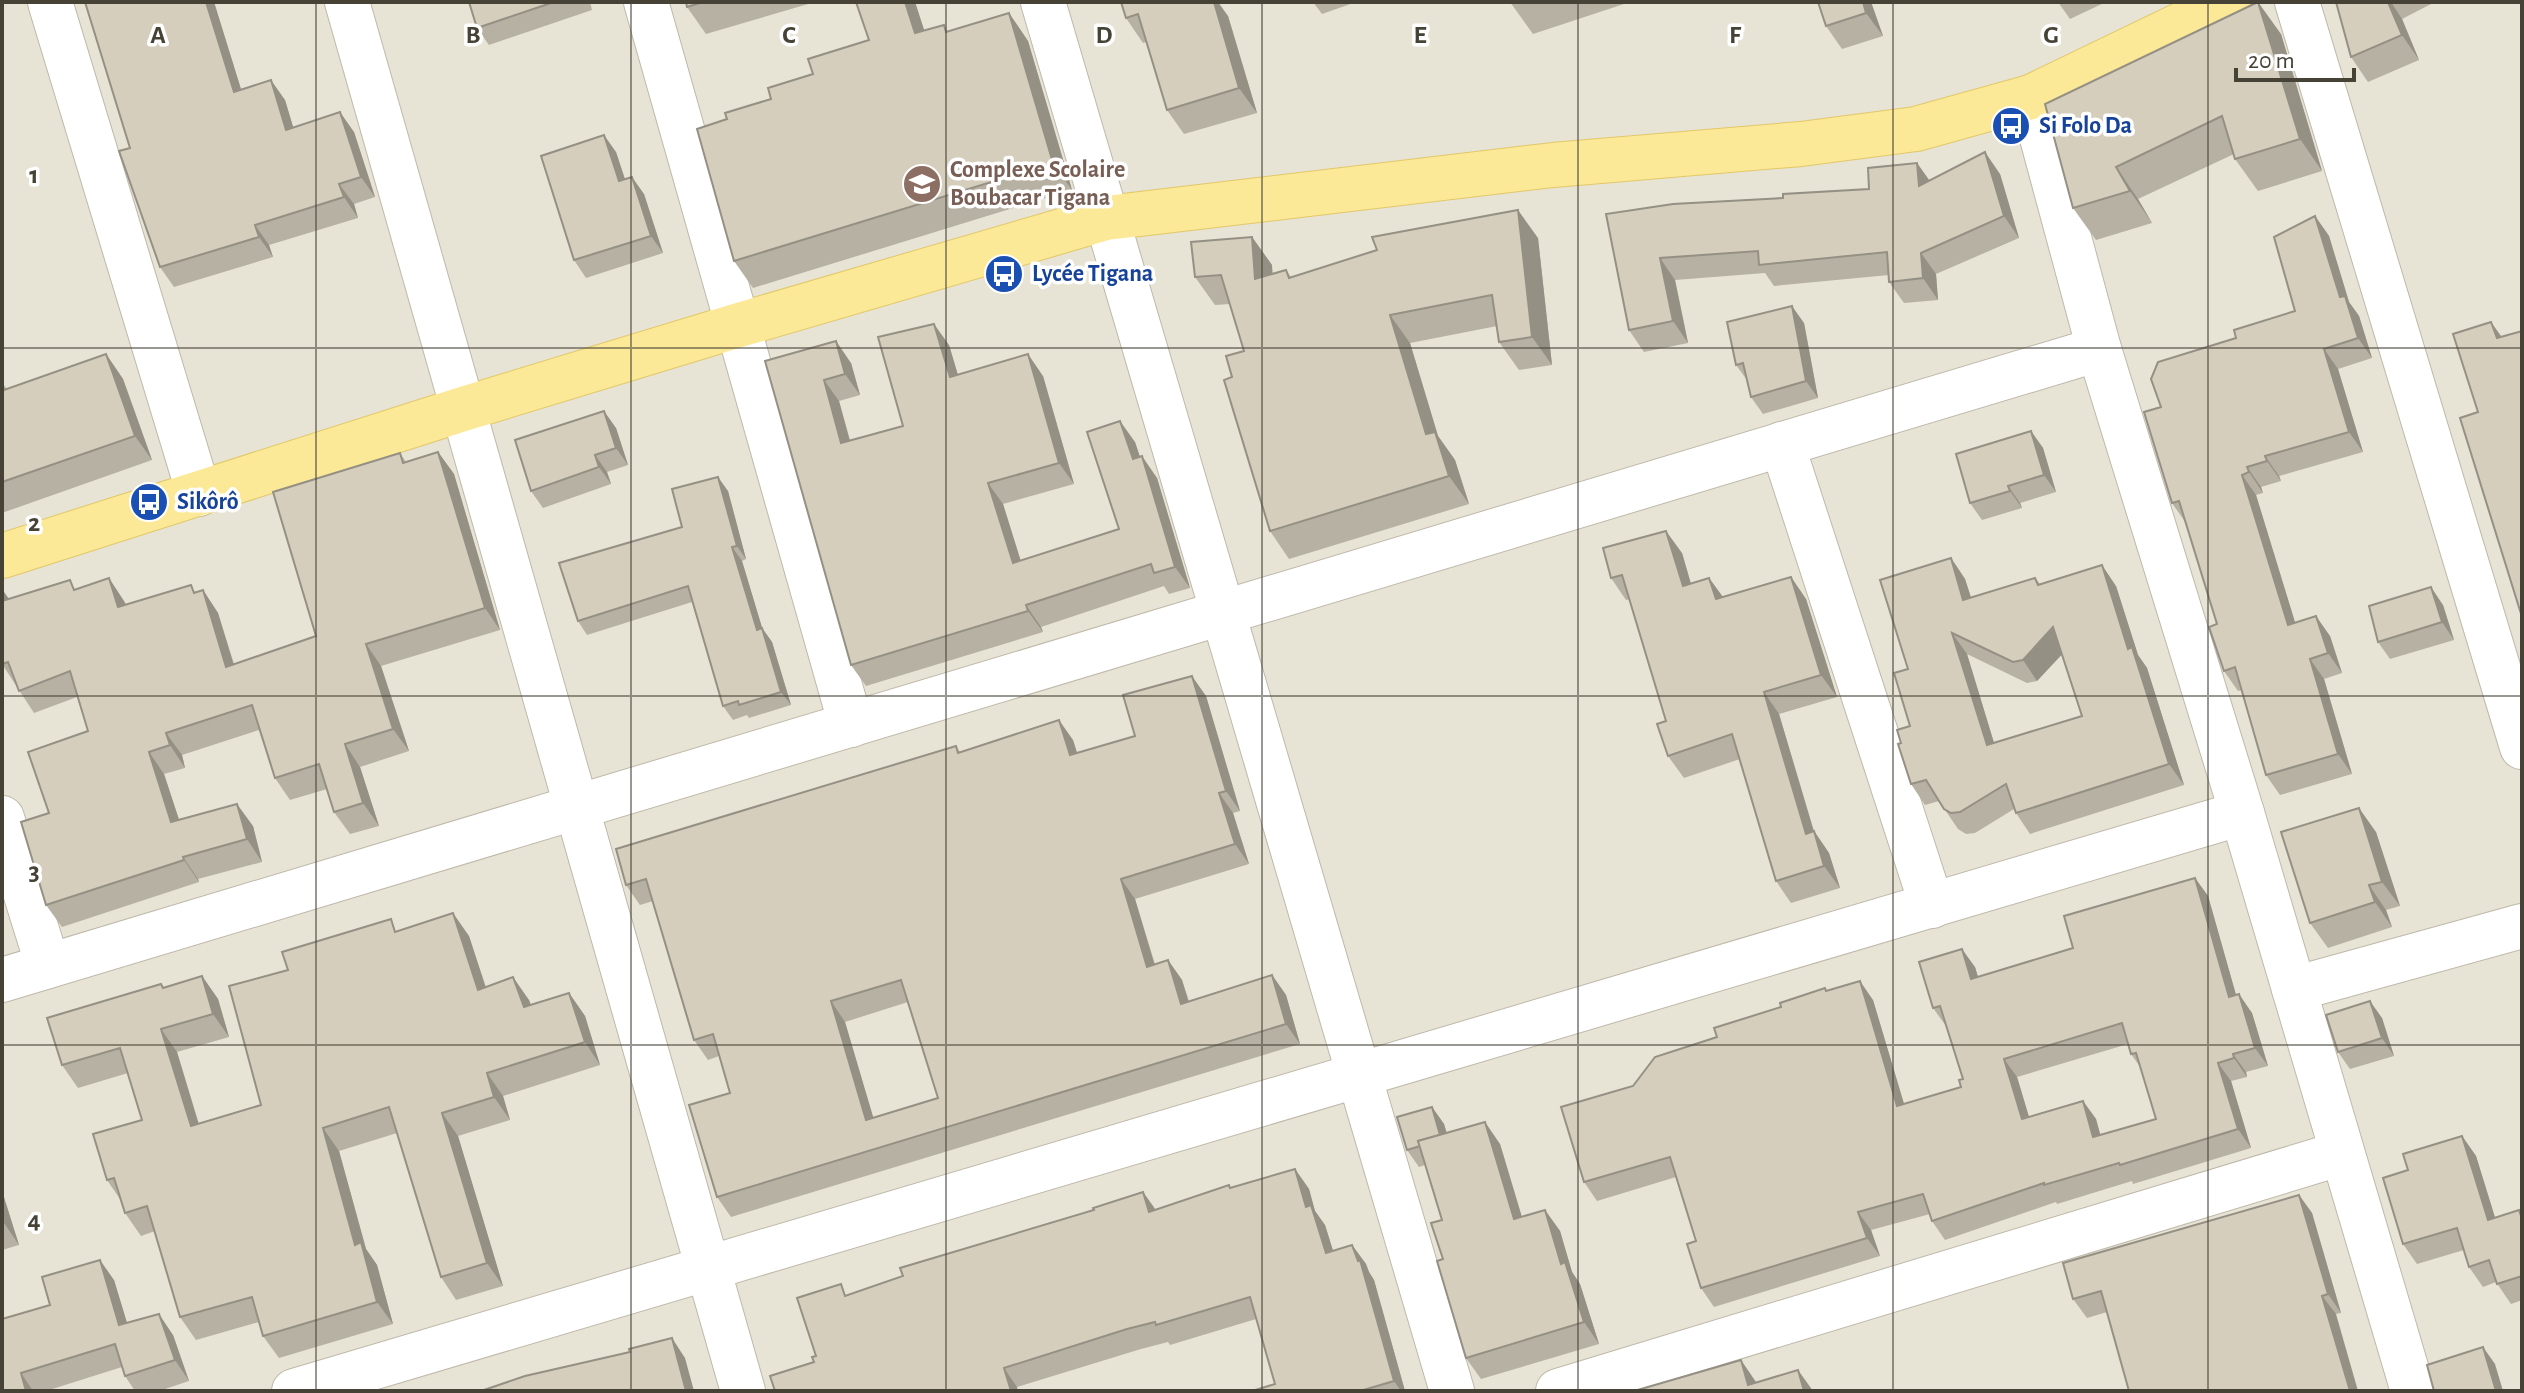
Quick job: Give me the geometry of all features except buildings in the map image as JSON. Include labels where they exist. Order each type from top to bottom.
[{"type":"main road","points":[[2,556],[463,409],[1106,218],[1553,165],[1801,144],[1916,129],[2031,97],[2228,2]]},
{"type":"street","points":[[50,2],[199,494]]},
{"type":"street","points":[[347,2],[743,1391]]},
{"type":"street","points":[[646,2],[851,725]]},
{"type":"street","points":[[1043,2],[1452,1391]]},
{"type":"street","points":[[2297,2],[2522,747]]},
{"type":"street","points":[[2031,97],[2099,349],[2242,813],[2413,1391]]},
{"type":"street","points":[[2,980],[2099,349]]},
{"type":"street","points":[[1782,444],[1932,906]]},
{"type":"street","points":[[294,1391],[2242,813]]},
{"type":"street","points":[[2,818],[48,966]]},
{"type":"street","points":[[2294,989],[2522,926]]},
{"type":"street","points":[[1558,1391],[2342,1153]]},
{"type":"shaded area","points":[[2,2],[2522,2],[2522,1391],[2,1391]]},
{"type":"place","name":"Si Folo Da","points":[[2011,126]]},
{"type":"place","name":"Complexe Scolaire Boubacar Tigana","points":[[922,184]]},
{"type":"place","name":"Lycée Tigana","points":[[1004,274]]},
{"type":"place","name":"Sikôrô","points":[[149,502]]}]
